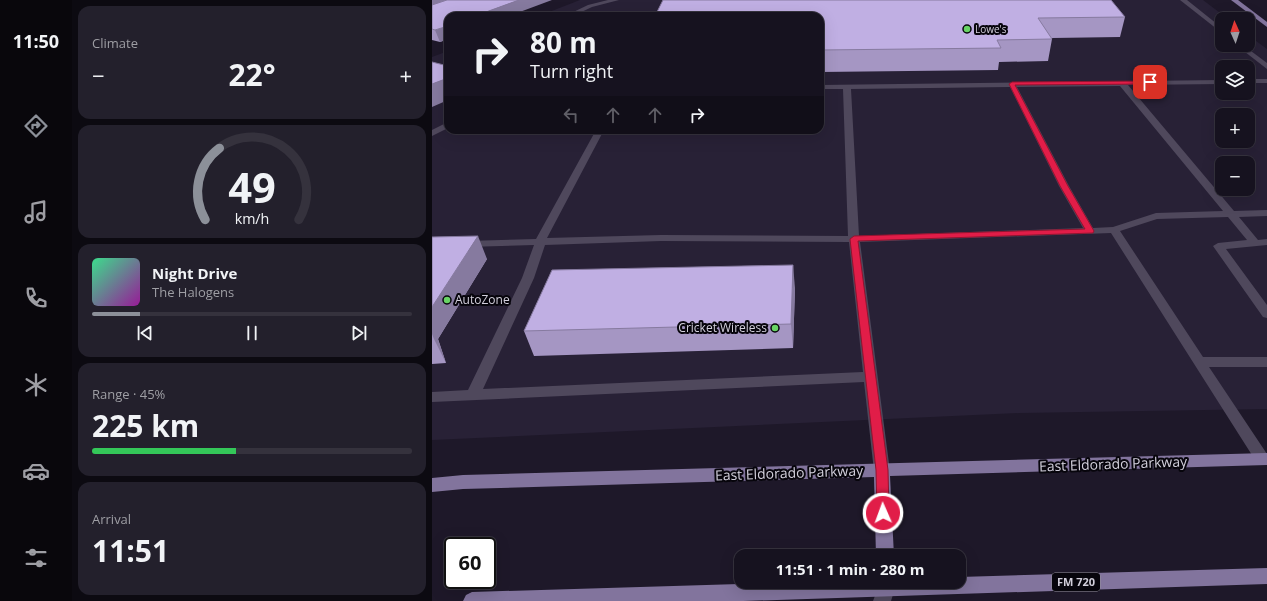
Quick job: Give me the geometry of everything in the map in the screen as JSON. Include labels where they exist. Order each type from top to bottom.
[{"type":"main road","points":[[1234,0],[1267,25]]},
{"type":"main road","name":"East Eldorado Parkway","points":[[432,485],[470,482],[1264,459]]},
{"type":"main road","points":[[882,470],[885,549]]},
{"type":"main road","name":"FM 720","points":[[472,601],[884,590],[1267,576]]},
{"type":"lane","points":[[577,12],[590,6],[616,0]]},
{"type":"lane","points":[[1183,0],[1215,25]]},
{"type":"lane","points":[[1248,52],[1267,67]]},
{"type":"lane","points":[[432,72],[444,67]]},
{"type":"lane","points":[[1255,81],[1267,81]]},
{"type":"lane","points":[[824,87],[1215,82]]},
{"type":"lane","points":[[1122,83],[1230,214],[1255,242]]},
{"type":"lane","points":[[1012,84],[1064,186],[1090,231]]},
{"type":"lane","points":[[847,86],[854,239],[882,470]]},
{"type":"lane","points":[[432,133],[444,127]]},
{"type":"lane","points":[[474,395],[528,278],[541,240],[598,134]]},
{"type":"lane","points":[[432,245],[541,240],[661,238],[854,239],[1090,231],[1114,230],[1156,216],[1267,213]]},
{"type":"lane","points":[[1114,230],[1199,362],[1264,459]]},
{"type":"lane","points":[[1267,242],[1218,246],[1267,314]]},
{"type":"lane","points":[[1199,362],[1267,362]]},
{"type":"lane","points":[[432,397],[870,377]]},
{"type":"shaded area","points":[[580,0],[1203,0],[1219,12],[1215,12],[1215,52],[1255,52],[1255,40],[1267,49],[1267,409],[1020,413],[432,440],[432,57],[444,52],[444,134],[824,134],[824,12],[549,12]]},
{"type":"building","points":[[447,0],[519,0],[486,12],[444,12],[444,27],[435,30],[432,29],[432,5]]},
{"type":"building","name":"Lowe's","points":[[663,0],[1111,0],[1125,17],[1038,18],[1052,39],[997,40],[1001,48],[824,50],[824,12],[657,12]]},
{"type":"building","points":[[432,62],[444,65],[444,80],[432,84]]},
{"type":"building","points":[[478,236],[432,307],[432,237]]},
{"type":"building","points":[[793,265],[791,324],[524,331],[552,270]]},
{"type":"place","name":"Lowe's","points":[[967,29]]},
{"type":"place","name":"AutoZone","points":[[447,300]]},
{"type":"place","name":"Cricket Wireless","points":[[775,328]]},
{"type":"route","points":[[883,513],[882,470],[854,239],[1090,231],[1064,186],[1012,84],[1150,82]]}]
